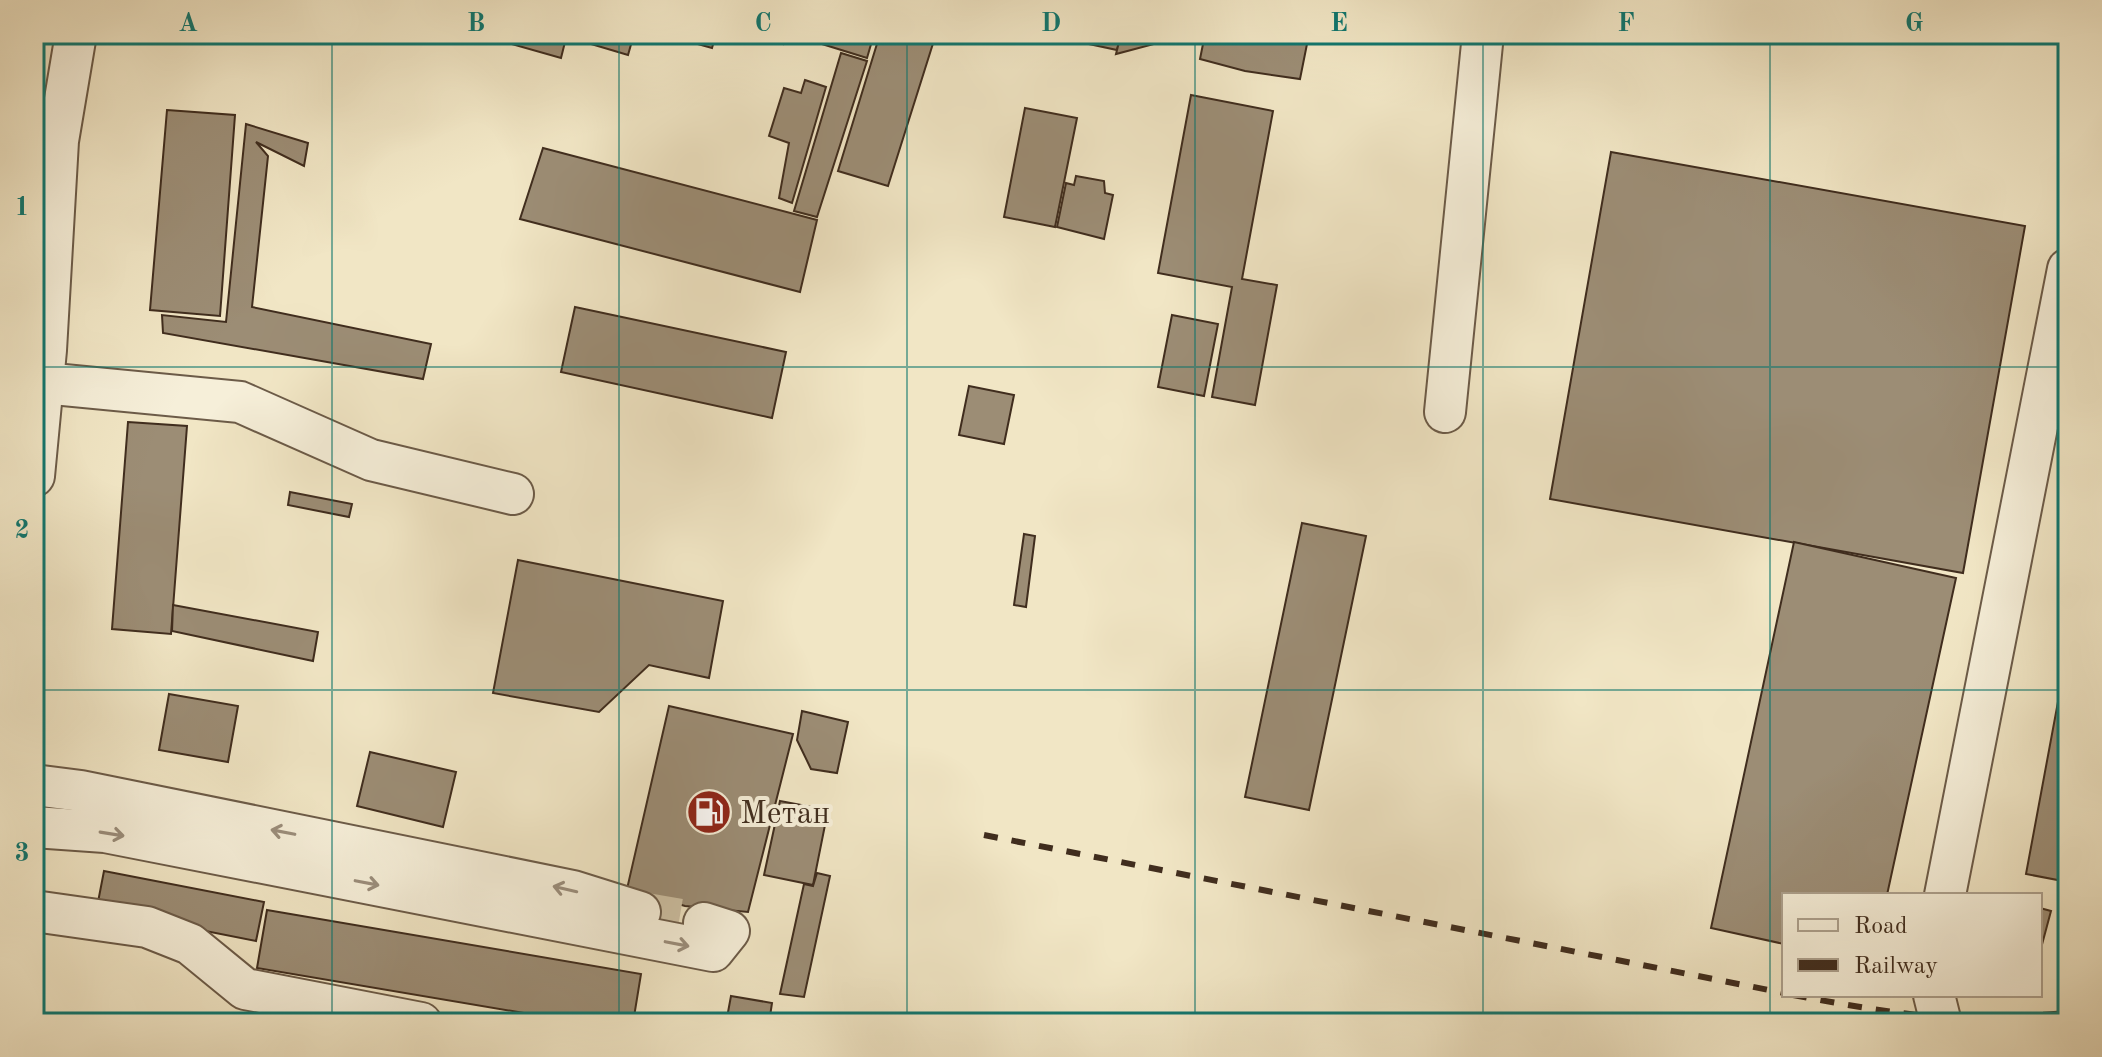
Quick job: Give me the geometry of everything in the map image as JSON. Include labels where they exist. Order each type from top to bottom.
[{"type":"street","points":[[34,476],[41,361],[46,140],[76,34]]},
{"type":"street","points":[[1445,412],[1483,34]]},
{"type":"street","points":[[1945,893],[2068,269]]},
{"type":"street","points":[[41,361],[240,402],[371,460],[513,494]]},
{"type":"street","points":[[34,785],[81,791],[573,891],[640,912]]},
{"type":"street","points":[[34,827],[105,832],[713,951],[729,931],[704,923]]},
{"type":"street","points":[[34,911],[147,927],[190,944],[243,1006],[421,1023]]},
{"type":"street","points":[[1934,997],[1941,1023]]},
{"type":"building","points":[[510,34],[567,34],[561,58],[508,43]]},
{"type":"building","points":[[572,34],[634,34],[628,55],[571,38]]},
{"type":"building","points":[[662,34],[716,34],[712,48]]},
{"type":"building","points":[[747,34],[785,34],[783,44]]},
{"type":"building","points":[[825,34],[874,34],[867,58],[822,44]]},
{"type":"building","points":[[880,34],[936,34],[888,186],[838,171]]},
{"type":"building","points":[[1042,34],[1121,34],[1117,50]]},
{"type":"building","points":[[1121,34],[1156,34],[1154,44],[1116,54]]},
{"type":"building","points":[[1205,34],[1309,34],[1300,79],[1245,71],[1200,59]]},
{"type":"building","points":[[841,53],[867,61],[817,217],[794,211]]},
{"type":"building","points":[[805,80],[826,87],[792,203],[779,198],[789,143],[769,136],[784,88],[801,93]]},
{"type":"building","points":[[1191,95],[1273,111],[1242,279],[1277,285],[1255,405],[1212,397],[1232,287],[1158,273]]},
{"type":"building","points":[[1025,108],[1077,118],[1055,227],[1004,217]]},
{"type":"building","points":[[167,110],[235,115],[220,316],[150,310]]},
{"type":"building","points":[[246,124],[308,143],[304,166],[256,142],[268,156],[252,307],[431,344],[423,379],[163,333],[162,315],[226,322]]},
{"type":"building","points":[[543,148],[817,220],[800,292],[520,219]]},
{"type":"building","points":[[1611,152],[2025,226],[1963,573],[1550,499]]},
{"type":"building","points":[[1076,176],[1104,181],[1105,193],[1113,195],[1104,239],[1057,227],[1066,183],[1074,185]]},
{"type":"building","points":[[575,307],[786,352],[772,418],[561,372]]},
{"type":"building","points":[[1172,315],[1218,324],[1204,396],[1158,387]]},
{"type":"building","points":[[969,386],[1014,395],[1004,444],[959,435]]},
{"type":"building","points":[[128,422],[187,426],[171,634],[112,629]]},
{"type":"building","points":[[290,492],[352,504],[349,517],[288,505]]},
{"type":"building","points":[[1302,523],[1366,536],[1309,810],[1245,797]]},
{"type":"building","points":[[1024,534],[1035,536],[1026,607],[1014,605]]},
{"type":"building","points":[[1794,542],[1956,578],[1887,893],[1782,893],[1782,944],[1711,928]]},
{"type":"building","points":[[518,560],[723,601],[709,678],[649,665],[599,712],[493,693]]},
{"type":"building","points":[[173,605],[318,632],[313,661],[172,631]]},
{"type":"building","points":[[2068,648],[2068,882],[2026,874]]},
{"type":"building","points":[[169,694],[238,706],[228,762],[159,750]]},
{"type":"building","name":"Метан","points":[[669,706],[793,734],[748,912],[685,906],[627,889]]},
{"type":"building","points":[[802,711],[848,722],[837,773],[811,769],[797,740]]},
{"type":"building","points":[[370,752],[456,772],[443,827],[357,806]]},
{"type":"building","points":[[780,801],[828,810],[813,885],[764,875]]},
{"type":"building","points":[[104,871],[264,902],[256,941],[120,914],[98,902]]},
{"type":"building","points":[[817,873],[830,876],[804,997],[780,994],[804,884],[813,886]]},
{"type":"building","points":[[2042,909],[2051,911],[2042,945]]},
{"type":"building","points":[[267,910],[641,974],[633,1023],[583,1023],[257,968]]},
{"type":"building","points":[[731,996],[772,1003],[769,1023],[726,1023]]},
{"type":"tunnel","points":[[640,912],[704,923]]},
{"type":"railway","points":[[984,835],[1782,993]]},
{"type":"railway","points":[[1804,997],[1939,1017],[1987,1018],[2068,1013]]},
{"type":"place","name":"Метан","points":[[709,812]]}]
